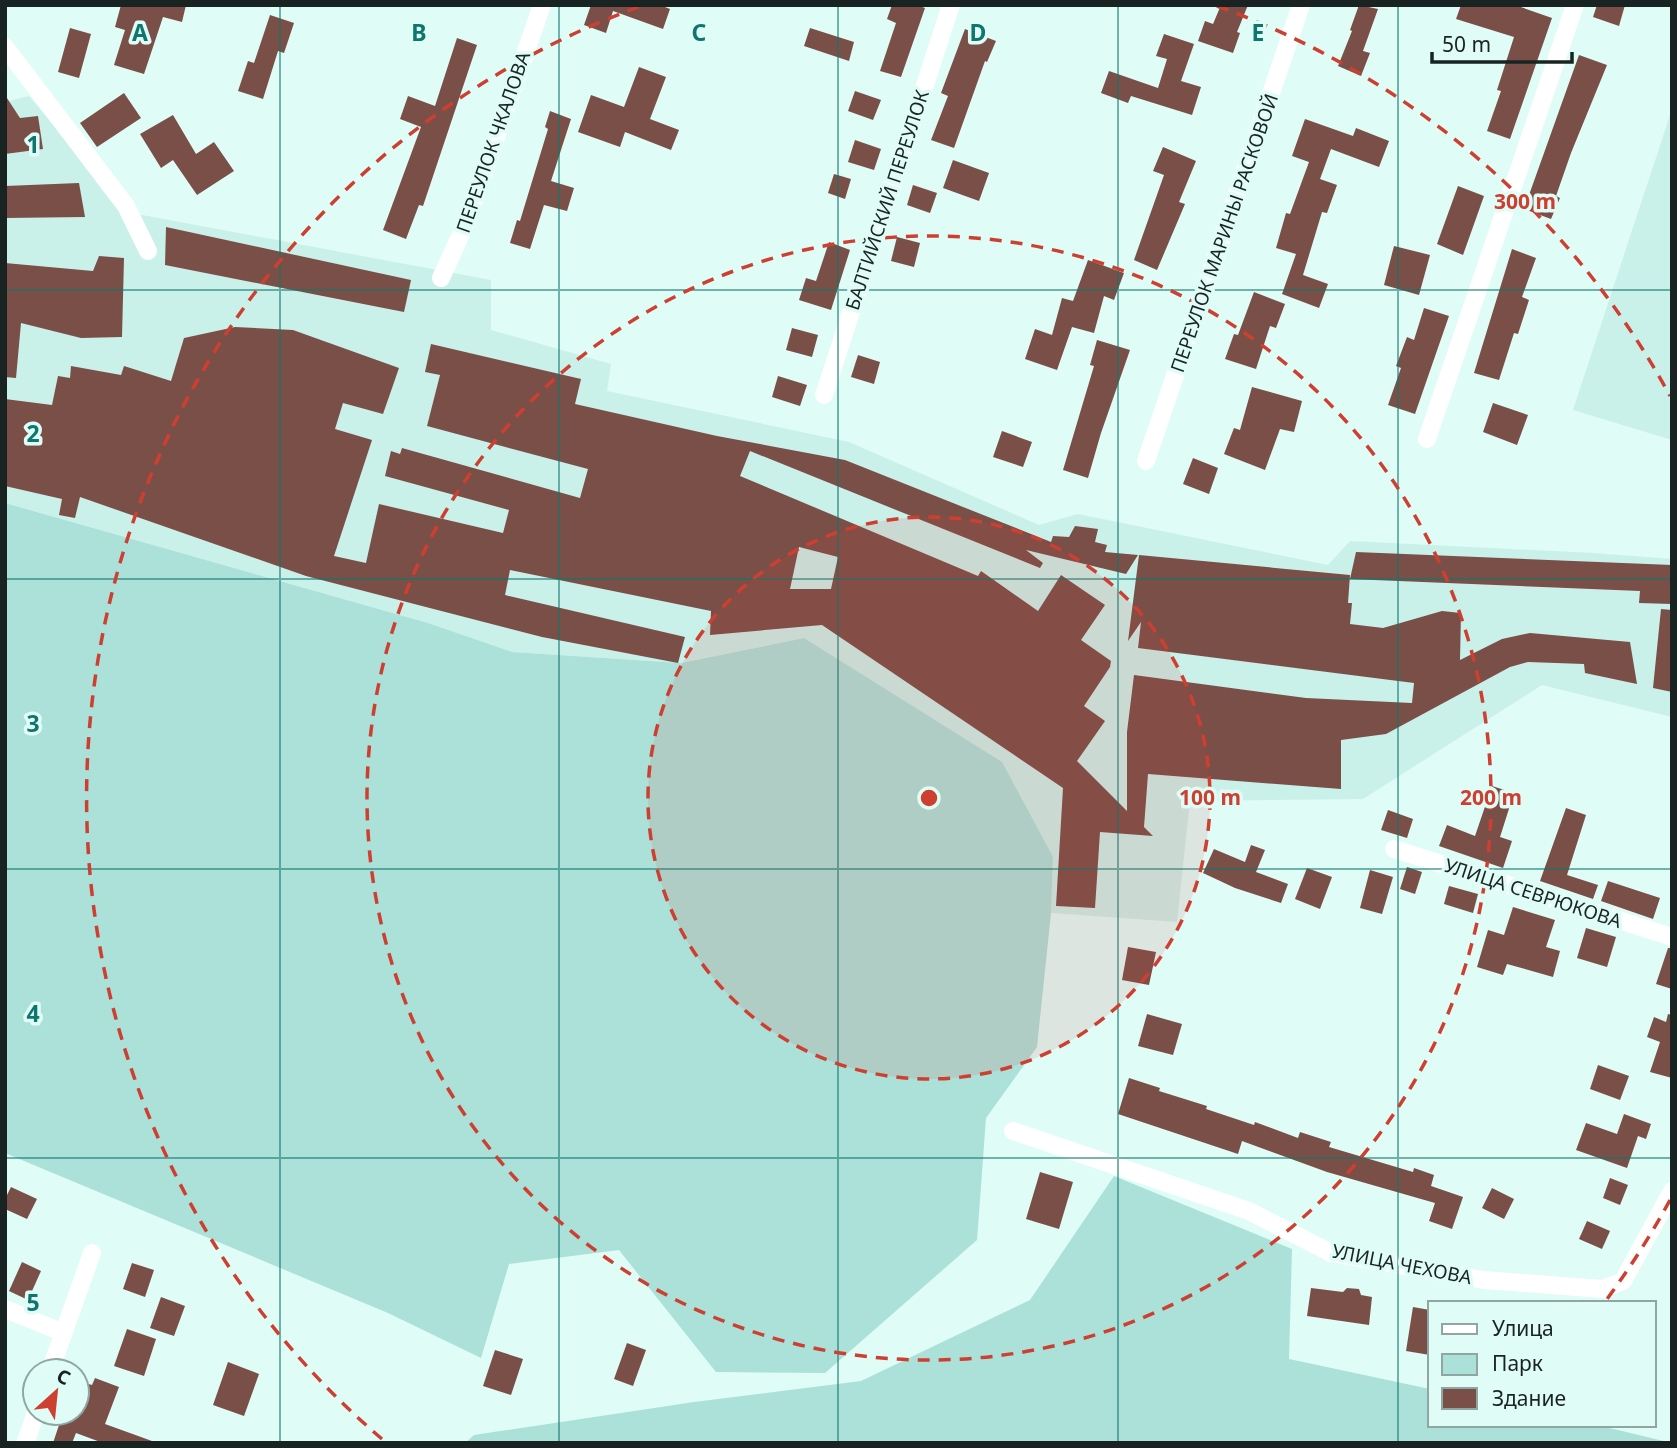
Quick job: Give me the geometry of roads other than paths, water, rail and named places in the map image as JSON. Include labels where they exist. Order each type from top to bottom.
[{"type":"street","name":"ПЕРЕУЛОК ЧКАЛОВА","points":[[441,278],[467,221],[542,5]]},
{"type":"street","name":"БАЛТИЙСКИЙ ПЕРЕУЛОК","points":[[824,395],[951,5]]},
{"type":"street","name":"ПЕРЕУЛОК МАРИНЫ РАСКОВОЙ","points":[[1146,461],[1301,5]]},
{"type":"street","points":[[1427,439],[1574,5]]},
{"type":"street","points":[[5,47],[126,206],[148,251]]},
{"type":"street","name":"УЛИЦА СЕВРЮКОВА","points":[[1394,849],[1672,937]]},
{"type":"street","name":"УЛИЦА ЧЕХОВА","points":[[1013,1131],[1249,1210],[1331,1253],[1484,1280],[1603,1289],[1623,1281],[1670,1197]]},
{"type":"street","points":[[55,1357],[92,1253]]},
{"type":"street","points":[[5,1309],[64,1333]]}]
